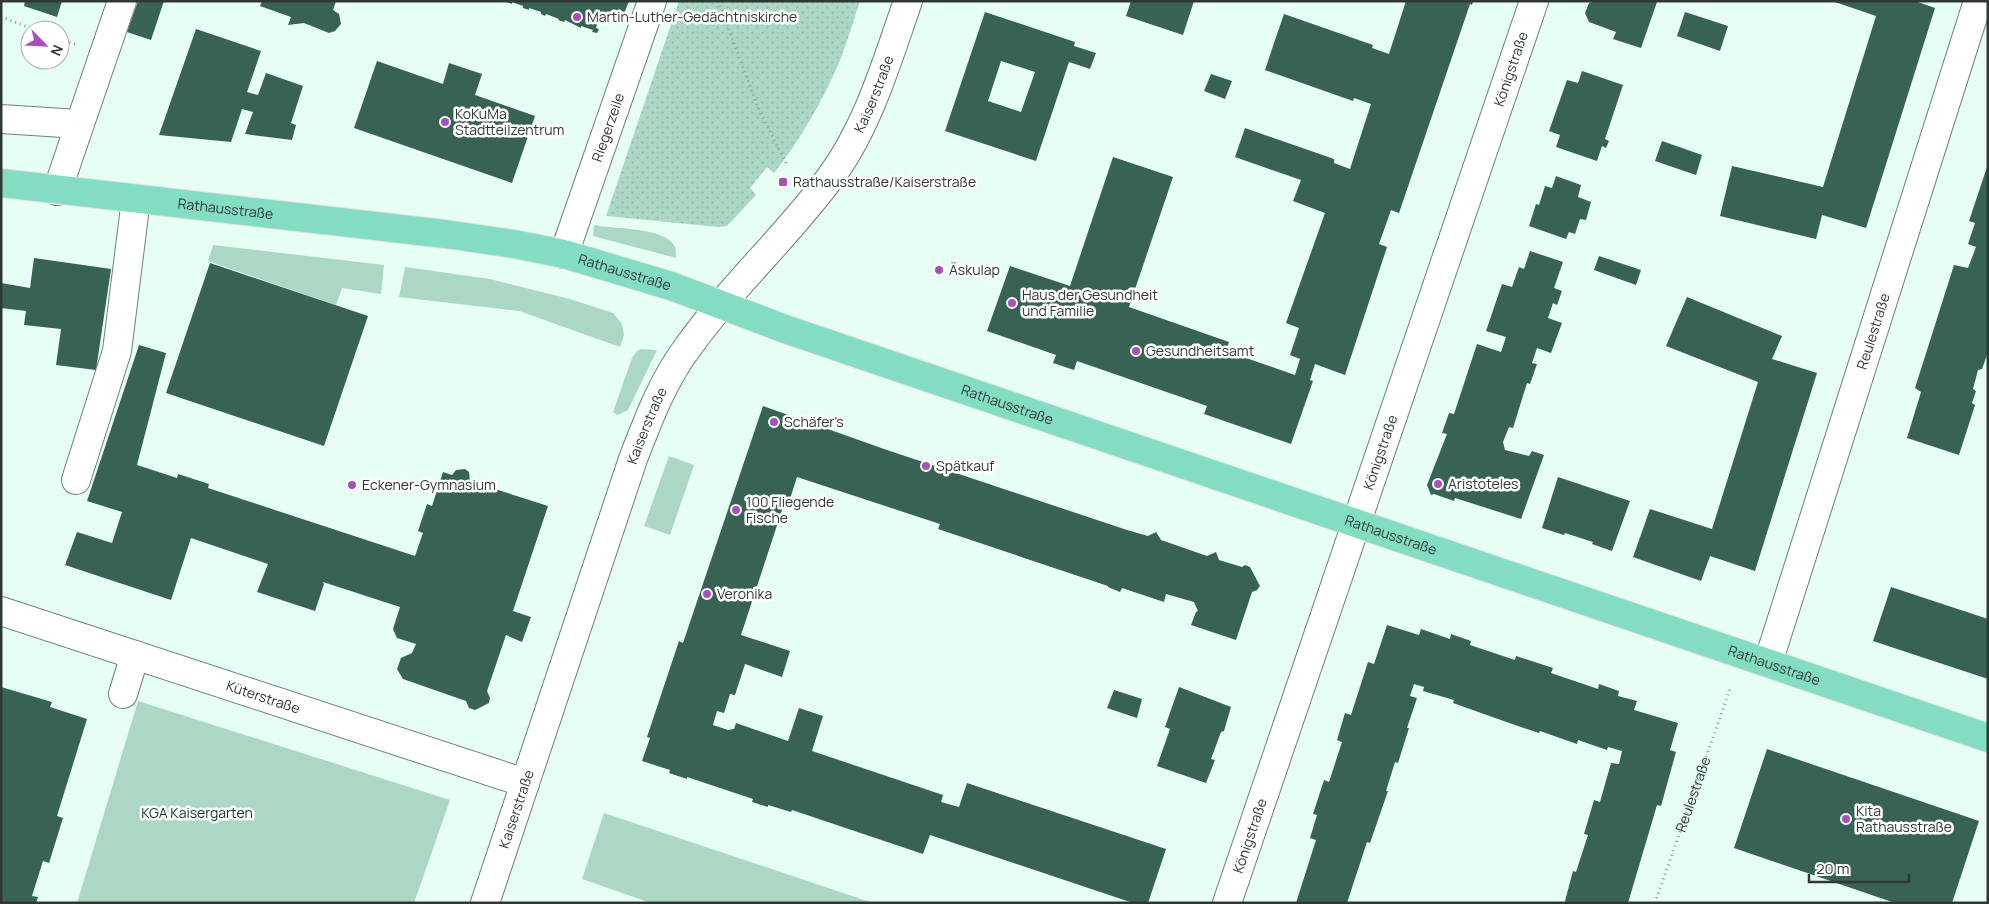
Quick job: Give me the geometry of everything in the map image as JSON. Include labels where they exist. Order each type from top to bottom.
[{"type":"main road","name":"Rathausstraße","points":[[1,183],[57,191],[445,234],[514,244],[564,254],[656,281],[720,306],[1988,738]]},
{"type":"street","points":[[57,191],[122,1]]},
{"type":"street","name":"Riegerzeile","points":[[564,254],[652,1]]},
{"type":"street","name":"Kaiserstraße","points":[[485,903],[633,459],[660,392],[687,347],[835,171],[858,132],[908,1]]},
{"type":"street","name":"Königstraße","points":[[1227,903],[1534,1]]},
{"type":"street","name":"Reulestraße","points":[[1768,663],[1978,1]]},
{"type":"street","points":[[1,119],[79,124]]},
{"type":"street","points":[[76,480],[117,351],[136,199]]},
{"type":"street","name":"Küterstraße","points":[[1,611],[525,783]]},
{"type":"street","points":[[123,694],[135,655]]},
{"type":"path","points":[[718,1],[759,110],[787,165]]},
{"type":"path","points":[[1,17],[20,24]]},
{"type":"path","name":"Reulestraße","points":[[1655,903],[1731,686]]},
{"type":"green space","points":[[679,1],[860,1],[839,63],[810,120],[774,173],[767,167],[750,188],[756,195],[727,226],[718,227],[606,216]]},
{"type":"green space","points":[[594,225],[638,230],[661,235],[675,247],[676,258],[593,236]]},
{"type":"green space","points":[[213,245],[384,265],[381,294],[342,288],[336,305],[208,261]]},
{"type":"green space","points":[[405,267],[490,279],[570,299],[613,313],[622,324],[624,335],[620,347],[519,311],[399,297]]},
{"type":"green space","points":[[641,349],[657,350],[628,410],[617,415],[613,412],[632,358]]},
{"type":"green space","points":[[669,456],[694,465],[670,535],[644,526]]},
{"type":"green space","name":"KGA Kaisergarten","points":[[138,701],[450,800],[414,903],[77,903]]},
{"type":"green space","points":[[604,813],[873,903],[651,903],[582,879]]},
{"type":"building","points":[[25,1],[62,1],[57,17],[24,6]]},
{"type":"building","points":[[138,1],[164,1],[151,40],[127,32]]},
{"type":"building","points":[[262,1],[336,1],[333,10],[339,14],[341,24],[335,31],[329,33],[304,23],[288,25],[291,17],[260,6]]},
{"type":"building","name":"Martin-Luther-Gedächtniskirche","points":[[504,1],[629,1],[622,19],[604,12],[603,16],[600,15],[596,28],[599,29],[597,33],[565,20],[564,22],[546,14],[545,16],[541,12],[529,8],[529,10],[512,2],[512,4]]},
{"type":"building","points":[[1131,1],[1194,1],[1183,35],[1126,16]]},
{"type":"building","points":[[1406,1],[1473,1],[1472,5],[1470,4],[1399,213],[1391,210],[1379,244],[1387,247],[1345,375],[1315,364],[1310,380],[1313,381],[1291,444],[1204,414],[1207,406],[1077,361],[1074,370],[1053,363],[1056,355],[987,331],[1010,266],[1070,286],[1113,157],[1173,177],[1129,307],[1229,342],[1226,351],[1295,375],[1300,359],[1290,355],[1299,328],[1286,323],[1325,213],[1293,201],[1301,180],[1235,157],[1245,128],[1334,159],[1334,163],[1350,169],[1371,104],[1354,98],[1353,101],[1265,70],[1284,14],[1373,45],[1372,48],[1389,54]]},
{"type":"building","points":[[1597,1],[1657,2],[1641,48],[1613,39],[1616,32],[1589,22],[1585,13],[1589,3]]},
{"type":"building","points":[[1832,1],[1915,1],[1935,8],[1866,228],[1822,215],[1816,239],[1720,216],[1732,166],[1823,187],[1876,16]]},
{"type":"building","points":[[985,12],[1075,42],[1074,46],[1096,53],[1090,69],[1069,62],[1036,161],[945,131]],"holes":[[[1001,61],[1035,72],[1021,112],[988,101]]]},
{"type":"building","points":[[1685,12],[1728,26],[1720,51],[1677,36]]},
{"type":"building","points":[[196,29],[261,51],[247,92],[258,95],[266,73],[303,86],[291,123],[296,125],[292,140],[245,134],[253,112],[242,109],[231,142],[159,135]]},
{"type":"building","name":"KoKuMa Stadtteilzentrum","points":[[377,61],[443,84],[449,63],[482,74],[475,95],[535,116],[512,183],[354,128]]},
{"type":"building","points":[[1582,71],[1623,85],[1605,139],[1609,141],[1606,148],[1602,146],[1597,161],[1556,147],[1560,135],[1549,131],[1567,80],[1578,83]]},
{"type":"building","points":[[1211,74],[1232,81],[1225,99],[1204,91]]},
{"type":"building","points":[[1662,141],[1702,155],[1696,175],[1655,161]]},
{"type":"building","points":[[1988,164],[1988,352],[1982,369],[1978,370],[1973,389],[1976,391],[1972,403],[1975,405],[1959,455],[1907,438],[1921,392],[1915,388],[1954,265],[1968,268],[1976,247],[1968,244],[1975,223],[1969,221]]},
{"type":"building","points":[[1556,176],[1581,185],[1578,197],[1591,202],[1586,220],[1580,219],[1575,234],[1569,232],[1566,239],[1529,226],[1536,204],[1539,205],[1545,186],[1552,188]]},
{"type":"building","points":[[1530,251],[1563,262],[1554,288],[1562,291],[1557,305],[1553,303],[1548,318],[1562,323],[1551,353],[1537,348],[1532,363],[1537,364],[1530,384],[1527,383],[1513,428],[1509,427],[1503,442],[1505,450],[1529,456],[1532,451],[1544,455],[1521,519],[1455,498],[1454,501],[1434,494],[1431,495],[1427,485],[1447,434],[1442,433],[1449,413],[1454,414],[1477,344],[1501,352],[1506,337],[1486,331],[1502,284],[1512,287],[1519,267],[1524,269]]},
{"type":"building","points":[[1599,256],[1641,270],[1636,285],[1594,270]]},
{"type":"building","points":[[34,258],[111,269],[96,370],[56,365],[61,329],[24,325],[26,311],[1,308],[1,283],[30,288]]},
{"type":"building","points":[[210,263],[368,316],[324,446],[166,393]]},
{"type":"building","points":[[1687,297],[1782,336],[1772,359],[1817,373],[1755,571],[1710,556],[1701,581],[1633,557],[1650,509],[1712,529],[1758,382],[1666,346]]},
{"type":"building","points":[[139,345],[166,353],[137,465],[177,478],[178,474],[209,484],[208,488],[415,556],[423,533],[418,531],[427,504],[432,506],[443,472],[452,475],[456,470],[465,469],[469,472],[470,481],[548,506],[513,611],[531,617],[522,642],[506,635],[487,691],[490,698],[489,703],[475,710],[469,708],[466,701],[403,679],[397,669],[401,658],[412,653],[416,644],[397,638],[393,629],[400,607],[323,582],[315,611],[257,592],[268,564],[191,538],[171,600],[65,565],[77,532],[112,543],[122,512],[87,501]]},
{"type":"building","points":[[763,406],[884,449],[1127,530],[1148,536],[1156,532],[1161,540],[1207,556],[1216,552],[1219,560],[1242,567],[1245,565],[1250,567],[1260,586],[1252,592],[1236,640],[1191,625],[1198,611],[1194,602],[1166,594],[1164,602],[1122,588],[1120,592],[1108,586],[938,529],[940,524],[797,477],[790,499],[786,498],[741,635],[790,651],[782,677],[745,664],[735,695],[730,694],[724,713],[717,711],[713,725],[728,730],[734,729],[736,723],[788,741],[799,708],[823,716],[812,751],[943,795],[941,802],[959,807],[967,783],[1166,849],[1148,903],[1133,903],[930,835],[923,854],[792,810],[791,812],[752,802],[753,799],[687,777],[687,779],[669,773],[670,770],[642,761],[650,738],[647,737],[679,641],[683,643]]},
{"type":"building","points":[[1558,477],[1630,501],[1612,551],[1592,544],[1593,542],[1542,528]]},
{"type":"building","points":[[1891,587],[1988,619],[1988,679],[1873,641]]},
{"type":"building","points":[[1387,625],[1419,635],[1421,629],[1450,639],[1451,634],[1471,641],[1470,645],[1515,660],[1516,656],[1553,668],[1551,673],[1598,689],[1599,684],[1619,691],[1618,696],[1637,701],[1634,710],[1678,723],[1670,750],[1676,752],[1661,806],[1657,805],[1628,903],[1568,903],[1565,901],[1573,871],[1576,872],[1588,835],[1584,834],[1594,800],[1600,802],[1611,763],[1619,764],[1622,751],[1608,747],[1607,750],[1578,740],[1577,744],[1540,731],[1539,733],[1453,703],[1454,700],[1423,691],[1424,687],[1414,684],[1410,696],[1417,698],[1407,728],[1409,728],[1398,763],[1395,762],[1386,791],[1388,791],[1370,843],[1367,842],[1347,903],[1296,903],[1316,840],[1310,838],[1317,815],[1313,814],[1324,780],[1329,782],[1342,742],[1337,740],[1345,713],[1351,715],[1368,662],[1374,664]]},
{"type":"building","points":[[1,687],[52,702],[50,707],[87,719],[57,816],[63,818],[49,863],[43,861],[32,896],[38,897],[36,903],[1,903]]},
{"type":"building","points":[[1179,687],[1231,707],[1224,731],[1221,732],[1211,759],[1215,760],[1206,783],[1157,766],[1170,729],[1165,727]]},
{"type":"building","points":[[1114,690],[1142,699],[1137,718],[1107,708]]},
{"type":"building","points":[[1767,749],[1979,821],[1952,903],[1895,903],[1734,848]]},
{"type":"place","name":"Martin-Luther-Gedächtniskirche","points":[[577,17]]},
{"type":"place","name":"KoKuMa Stadtteilzentrum","points":[[445,122]]},
{"type":"place","name":"Rathausstraße/Kaiserstraße","points":[[783,182]]},
{"type":"place","name":"Äskulap","points":[[939,270]]},
{"type":"place","name":"Haus der Gesundheit und Familie","points":[[1012,303]]},
{"type":"place","name":"Gesundheitsamt","points":[[1136,351]]},
{"type":"place","name":"Schäfer's","points":[[774,422]]},
{"type":"place","name":"Spätkauf","points":[[926,466]]},
{"type":"place","name":"Aristoteles","points":[[1438,484]]},
{"type":"place","name":"Eckener-Gymnasium","points":[[352,485]]},
{"type":"place","name":"100 Fliegende Fische","points":[[736,510]]},
{"type":"place","name":"Veronika","points":[[707,594]]},
{"type":"place","name":"Kita Rathausstraße","points":[[1846,819]]}]
